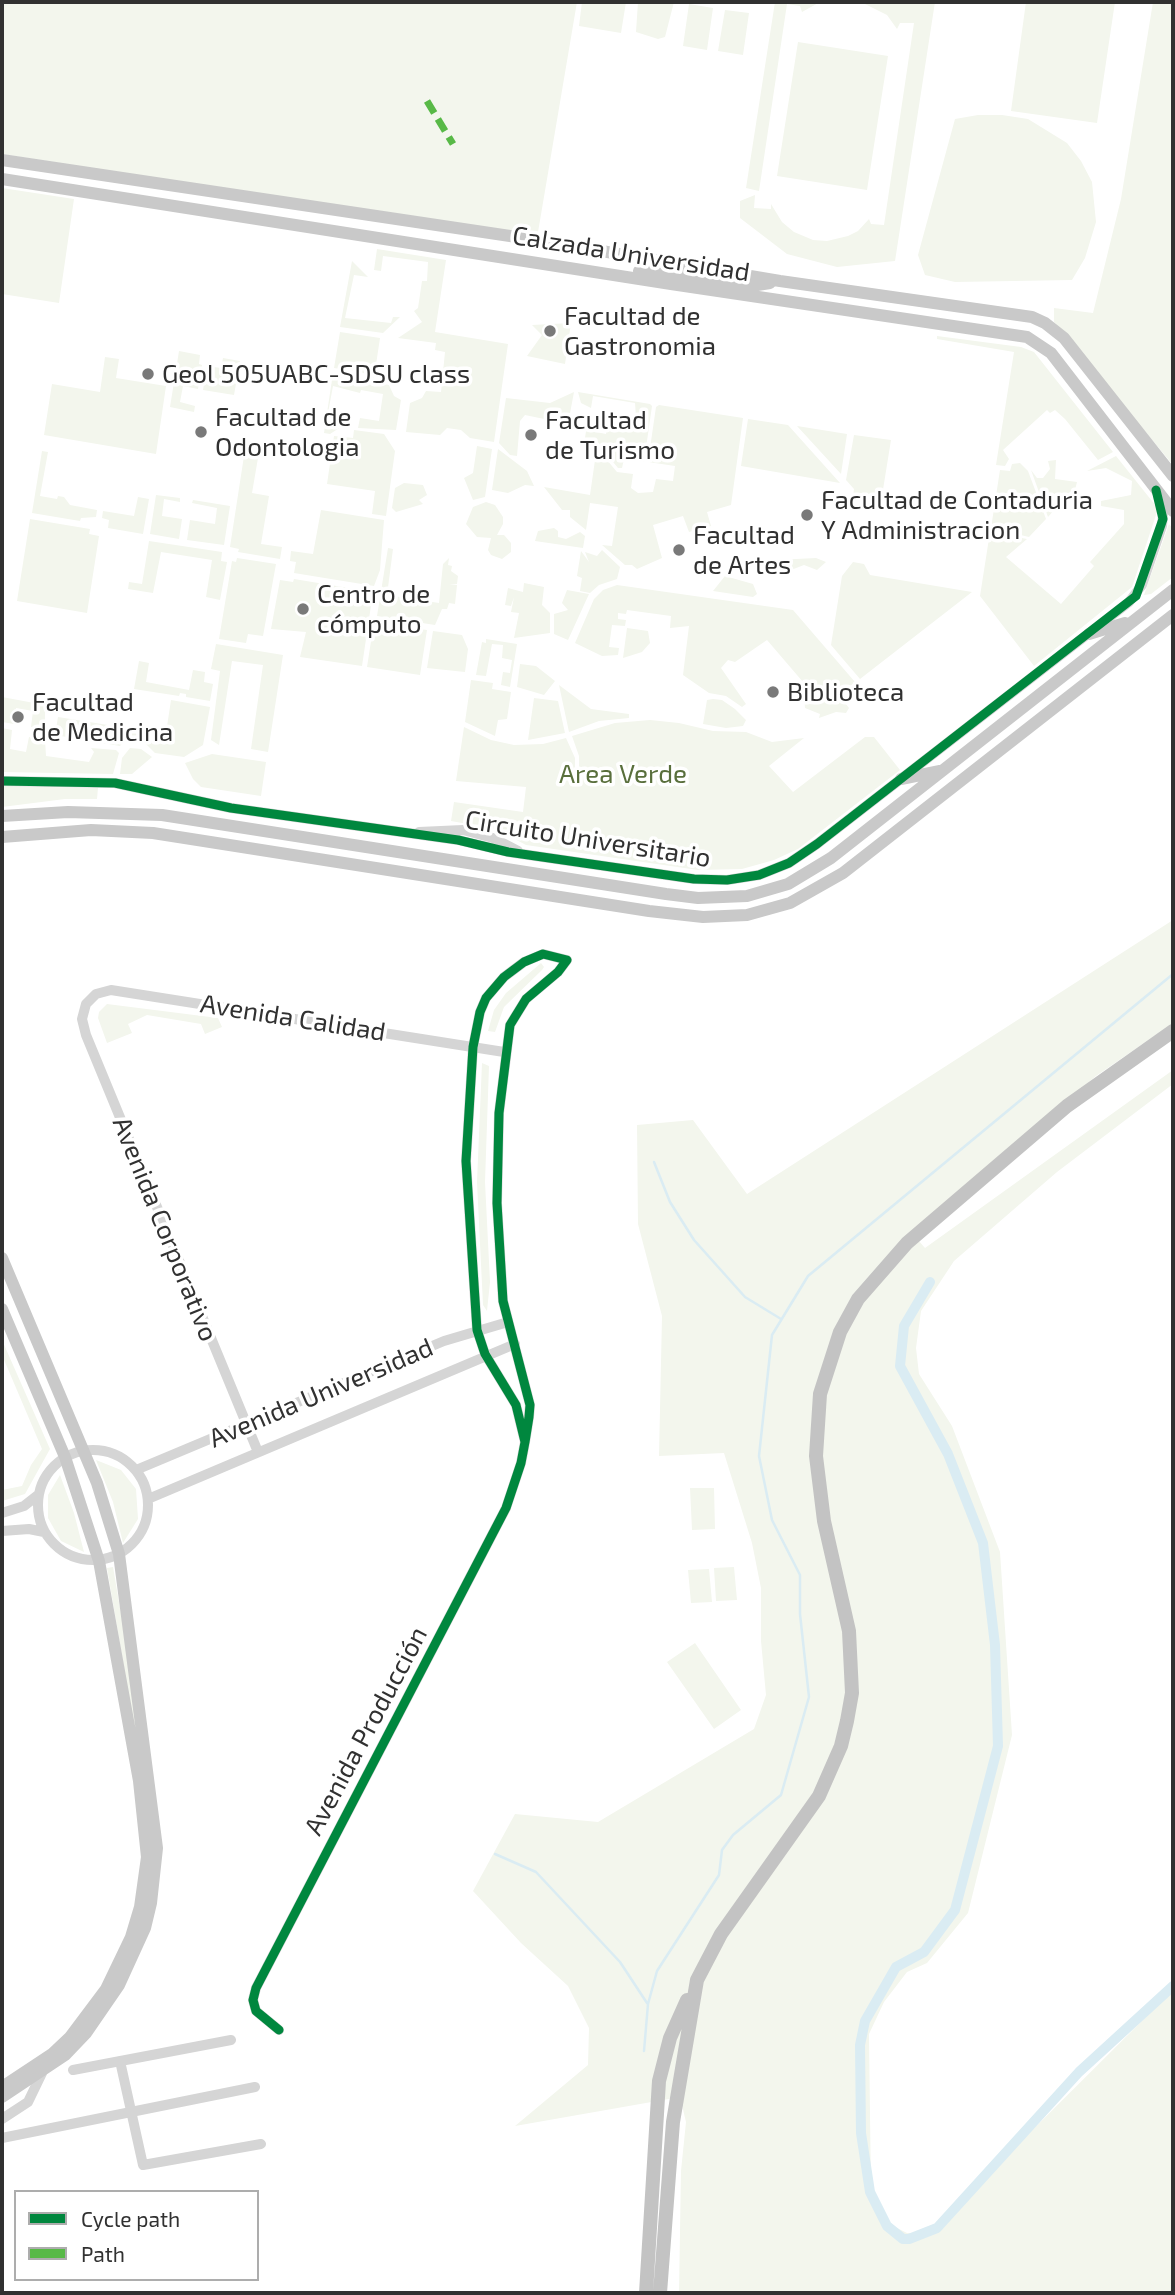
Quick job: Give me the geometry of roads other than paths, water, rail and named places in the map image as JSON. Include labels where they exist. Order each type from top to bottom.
[{"type":"highway","points":[[660,2293],[655,2256],[659,2081],[670,2038],[721,1934],[819,1796],[841,1746],[847,1721],[852,1693],[849,1631],[824,1521],[816,1456],[820,1394],[840,1332],[858,1299],[907,1243],[1067,1106],[1173,1031]]},
{"type":"highway","points":[[646,2293],[655,2256]]},
{"type":"main road","name":"Calzada Universidad","points":[[2,160],[530,239],[780,281],[1016,313],[1045,323],[1064,338],[1173,476]]},
{"type":"main road","name":"Calzada Universidad","points":[[2,179],[1018,335],[1036,341],[1051,354],[1173,511]]},
{"type":"main road","points":[[204,211],[213,193]]},
{"type":"main road","points":[[583,270],[610,268],[751,286],[780,281]]},
{"type":"main road","points":[[2,816],[82,812],[162,815],[666,894],[724,898],[768,891],[807,874],[1173,590]]},
{"type":"main road","points":[[2,837],[91,830],[153,833],[649,911],[703,917],[747,915],[790,903],[843,873],[1173,615]]},
{"type":"main road","points":[[1089,634],[1132,621]]},
{"type":"main road","points":[[1080,662],[1092,677]]},
{"type":"main road","points":[[901,779],[944,770]]},
{"type":"main road","points":[[2,1258],[83,1451],[119,1554],[155,1816],[157,1848],[151,1903],[134,1957],[114,1994],[86,2033],[42,2073],[2,2097]]},
{"type":"main road","points":[[2,2087],[52,2053],[88,2015],[119,1965],[140,1907],[147,1857],[145,1821],[99,1561],[65,1457],[3,1313],[22,1309]]},
{"type":"street","points":[[876,313],[878,295]]},
{"type":"street","name":"Circuito Universitario","points":[[2,781],[106,782],[231,808],[458,840],[525,854],[694,879],[744,878],[789,863],[1129,602],[1142,585],[1163,519],[1156,490]]},
{"type":"street","name":"Avenida Producción","points":[[279,2030],[256,2011],[253,2000],[256,1988],[506,1507],[516,1480],[525,1442],[530,1405],[508,1322],[497,1203],[499,1114],[504,1052],[510,1025],[520,1007],[558,972],[567,960],[543,954],[524,962],[503,977],[480,1012],[473,1047],[466,1161],[477,1330],[485,1354],[516,1405],[525,1442]]},
{"type":"street","name":"Avenida Calidad","points":[[86,1004],[96,994],[111,990],[504,1052]]},
{"type":"street","name":"Avenida Corporativo","points":[[86,1004],[82,1018],[86,1035],[258,1452]]},
{"type":"street","points":[[1147,1049],[1173,1038]]},
{"type":"street","name":"Avenida Universidad","points":[[136,1471],[246,1423],[477,1330],[508,1322]]},
{"type":"street","name":"Avenida Universidad","points":[[148,1499],[485,1354],[515,1345]]},
{"type":"street","points":[[83,1451],[113,1454],[136,1471],[148,1499],[145,1525],[139,1537],[119,1554],[99,1561],[73,1557],[51,1542],[44,1532],[38,1514],[38,1495],[47,1473],[65,1457],[83,1451]]},
{"type":"street","points":[[2,1513],[24,1506],[38,1495]]},
{"type":"street","points":[[2,1531],[29,1529],[44,1532]]},
{"type":"street","points":[[73,2070],[231,2040]]},
{"type":"street","points":[[120,2061],[144,2165],[261,2144]]},
{"type":"street","points":[[15,2135],[6,2117],[28,2102],[42,2073]]},
{"type":"street","points":[[2,2138],[255,2087]]},
{"type":"waterway","points":[[644,2051],[648,2004],[657,1971],[719,1875],[722,1850],[733,1835],[781,1795],[809,1697],[800,1614],[800,1575],[772,1520],[759,1456],[772,1335],[808,1276],[1173,974]]},
{"type":"waterway","points":[[654,1162],[670,1202],[694,1240],[745,1297],[781,1319]]},
{"type":"waterway","points":[[930,1282],[904,1326],[900,1366],[948,1454],[983,1543],[995,1645],[998,1746],[955,1910],[924,1952],[896,1967],[865,2021],[860,2045],[861,2133],[870,2192],[887,2226],[903,2239],[937,2228],[1079,2072],[1173,1986]]},
{"type":"waterway","points":[[495,1854],[536,1872],[620,1962],[647,2003]]},
{"type":"place","name":"Facultad de Gastronomia","points":[[550,331]]},
{"type":"place","name":"Geol 505UABC-SDSU class","points":[[148,374]]},
{"type":"place","name":"Facultad de Odontologia","points":[[201,432]]},
{"type":"place","name":"Facultad de Turismo","points":[[531,435]]},
{"type":"place","name":"Facultad de Contaduria Y Administracion","points":[[807,515]]},
{"type":"place","name":"Facultad de Artes","points":[[679,550]]},
{"type":"place","name":"Centro de cómputo","points":[[303,609]]},
{"type":"place","name":"Biblioteca","points":[[773,692]]},
{"type":"place","name":"Facultad de Medicina","points":[[18,717]]},
{"type":"park label","name":"Area Verde","points":[[623,774]]}]
